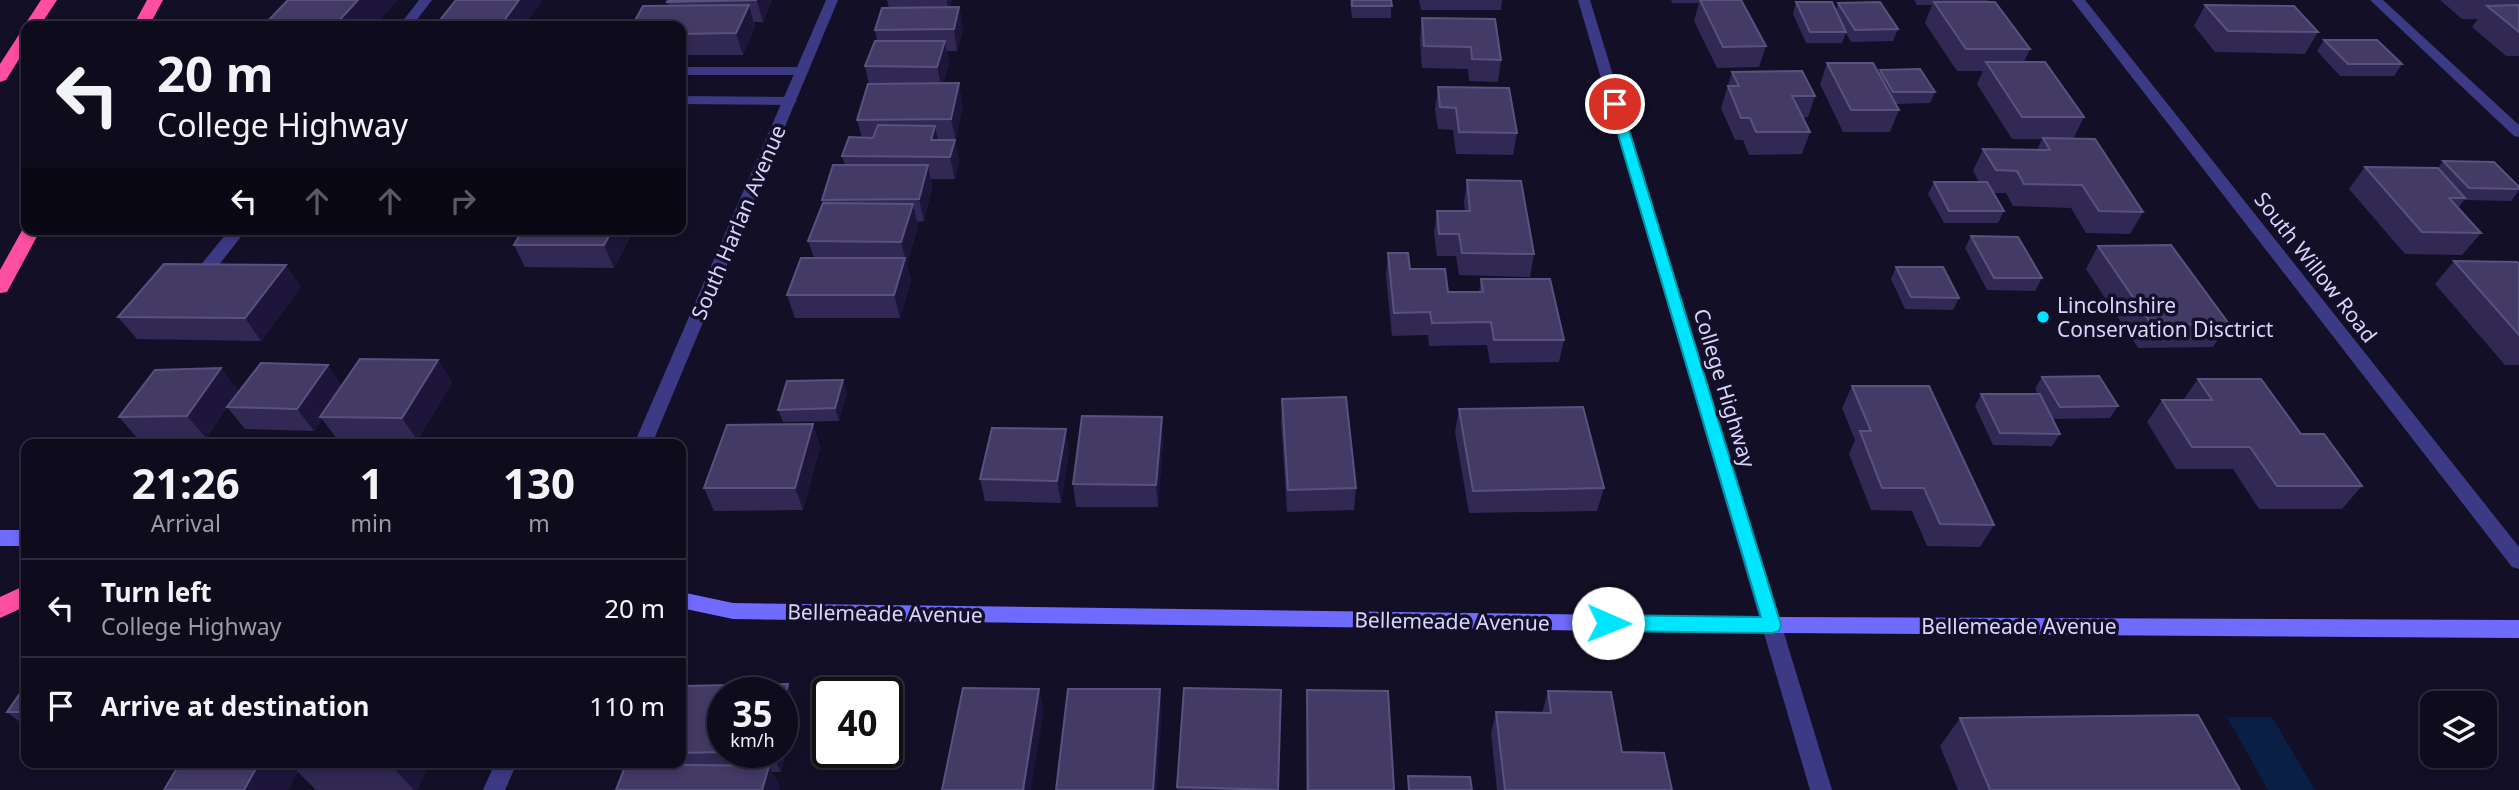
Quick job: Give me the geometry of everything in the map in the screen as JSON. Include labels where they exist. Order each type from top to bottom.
[{"type":"highway","points":[[36,21],[49,0]]},
{"type":"highway","points":[[144,21],[155,0]]},
{"type":"highway","points":[[0,77],[21,44]]},
{"type":"highway","points":[[0,287],[29,235]]},
{"type":"highway","points":[[0,608],[21,598]]},
{"type":"street","points":[[409,21],[426,0]]},
{"type":"street","name":"South Harlan Avenue","points":[[645,439],[832,0]]},
{"type":"street","name":"College Highway","points":[[1584,0],[1821,790]]},
{"type":"street","name":"South Willow Road","points":[[2078,0],[2519,561]]},
{"type":"street","points":[[2376,0],[2519,133]]},
{"type":"street","points":[[686,71],[802,71]]},
{"type":"street","points":[[686,100],[790,101]]},
{"type":"street","points":[[205,271],[235,235]]},
{"type":"street","points":[[0,538],[21,538]]},
{"type":"street","name":"Bellemeade Avenue","points":[[686,601],[733,611],[1772,625],[2519,629]]},
{"type":"street","points":[[494,790],[504,768]]},
{"type":"water","points":[[2227,717],[2272,717],[2315,790],[2268,790]]},
{"type":"building","points":[[288,0],[358,0],[339,21],[268,21]]},
{"type":"building","points":[[456,0],[519,0],[504,21],[439,21]]},
{"type":"building","points":[[668,0],[757,0],[667,2]]},
{"type":"building","points":[[1352,0],[1391,0],[1392,6],[1352,6]]},
{"type":"building","points":[[1700,0],[1741,0],[1766,46],[1723,47]]},
{"type":"building","points":[[1796,2],[1832,2],[1846,32],[1810,32]]},
{"type":"building","points":[[1880,2],[1898,29],[1855,30],[1838,3]]},
{"type":"building","points":[[1934,2],[1995,2],[2030,49],[1966,49]]},
{"type":"building","points":[[749,5],[736,33],[686,34],[686,21],[635,21],[643,6]]},
{"type":"building","points":[[2205,5],[2294,6],[2318,32],[2228,31]]},
{"type":"building","points":[[2519,5],[2519,32],[2487,6]]},
{"type":"building","points":[[959,7],[954,29],[875,30],[882,8]]},
{"type":"building","points":[[1422,18],[1495,19],[1501,60],[1472,59],[1471,47],[1424,46]]},
{"type":"building","points":[[2324,40],[2377,40],[2402,64],[2348,64]]},
{"type":"building","points":[[875,41],[945,41],[937,67],[865,66]]},
{"type":"building","points":[[1986,62],[2045,62],[2084,117],[2022,117]]},
{"type":"building","points":[[1827,63],[1873,63],[1899,110],[1851,110]]},
{"type":"building","points":[[1920,69],[1935,92],[1893,92],[1880,70]]},
{"type":"building","points":[[1802,71],[1815,96],[1792,96],[1810,132],[1756,132],[1750,118],[1741,118],[1728,86],[1739,86],[1732,72]]},
{"type":"building","points":[[959,83],[951,119],[857,120],[868,84]]},
{"type":"building","points":[[1438,87],[1509,88],[1517,133],[1459,132],[1456,108],[1440,107]]},
{"type":"building","points":[[878,125],[935,126],[931,140],[955,140],[950,157],[842,156],[849,137],[873,138]]},
{"type":"building","points":[[2043,138],[2095,139],[2143,212],[2099,211],[2082,185],[2024,184],[2017,171],[1996,170],[1983,149],[2050,150]]},
{"type":"building","points":[[2443,161],[2494,162],[2519,189],[2469,188]]},
{"type":"building","points":[[833,165],[928,165],[919,199],[822,200]]},
{"type":"building","points":[[2365,167],[2438,168],[2465,198],[2449,198],[2481,233],[2422,232]]},
{"type":"building","points":[[1467,180],[1521,181],[1534,254],[1462,253],[1459,234],[1439,234],[1437,211],[1470,211]]},
{"type":"building","points":[[1934,182],[1987,182],[2004,211],[1949,211]]},
{"type":"building","points":[[823,203],[913,204],[901,242],[808,241]]},
{"type":"building","points":[[520,235],[610,235],[604,245],[514,245]]},
{"type":"building","points":[[1971,236],[2018,237],[2042,278],[1994,278]]},
{"type":"building","points":[[2171,245],[2229,324],[2152,325],[2098,246]]},
{"type":"building","points":[[1388,253],[1408,253],[1410,269],[1445,269],[1448,292],[1483,292],[1481,279],[1550,279],[1564,340],[1494,340],[1491,322],[1432,323],[1430,312],[1394,313]]},
{"type":"building","points":[[801,258],[905,258],[894,295],[787,295]]},
{"type":"building","points":[[2454,261],[2519,264],[2519,335]]},
{"type":"building","points":[[164,264],[286,265],[245,318],[118,317]]},
{"type":"building","points":[[1896,267],[1943,267],[1959,298],[1911,297]]},
{"type":"building","points":[[360,359],[438,360],[402,418],[320,417]]},
{"type":"building","points":[[261,363],[328,365],[297,409],[227,407]]},
{"type":"building","points":[[221,368],[187,416],[119,417],[155,370]]},
{"type":"building","points":[[2099,376],[2118,406],[2060,407],[2042,377]]},
{"type":"building","points":[[2198,379],[2261,379],[2301,434],[2324,434],[2362,486],[2277,486],[2250,447],[2192,447],[2162,400],[2212,400]]},
{"type":"building","points":[[843,380],[835,408],[778,410],[787,381]]},
{"type":"building","points":[[1852,386],[1929,386],[1994,525],[1940,524],[1924,488],[1882,488],[1860,431],[1871,431]]},
{"type":"building","points":[[1981,394],[2040,394],[2060,434],[2000,433]]},
{"type":"building","points":[[1346,397],[1356,488],[1288,490],[1282,399]]},
{"type":"building","points":[[1583,407],[1604,488],[1473,491],[1459,409]]},
{"type":"building","points":[[1082,416],[1162,417],[1156,485],[1073,484]]},
{"type":"building","points":[[813,424],[795,488],[704,488],[727,425]]},
{"type":"building","points":[[992,428],[1066,429],[1057,481],[980,479]]},
{"type":"building","points":[[686,686],[707,686],[707,752],[686,753]]},
{"type":"building","points":[[963,688],[1039,689],[1023,790],[942,790]]},
{"type":"building","points":[[1184,688],[1281,690],[1278,790],[1177,787]]},
{"type":"building","points":[[1068,689],[1160,689],[1153,790],[1056,790]]},
{"type":"building","points":[[1307,690],[1388,691],[1394,790],[1308,790]]},
{"type":"building","points":[[1548,691],[1611,692],[1622,752],[1664,753],[1672,790],[1505,790],[1496,712],[1551,713]]},
{"type":"building","points":[[21,692],[21,712],[7,712]]},
{"type":"building","points":[[2198,715],[2240,790],[1990,790],[1960,718]]},
{"type":"building","points":[[686,765],[707,765],[707,768],[768,768],[762,790],[616,790],[624,768],[686,768]]},
{"type":"building","points":[[177,768],[256,768],[244,790],[164,790]]},
{"type":"building","points":[[1408,776],[1470,777],[1472,790],[1409,790]]},
{"type":"place","name":"Lincolnshire Conservation Disctrict","points":[[2043,317]]},
{"type":"route","points":[[1608,623],[1772,625],[1615,104]]}]
